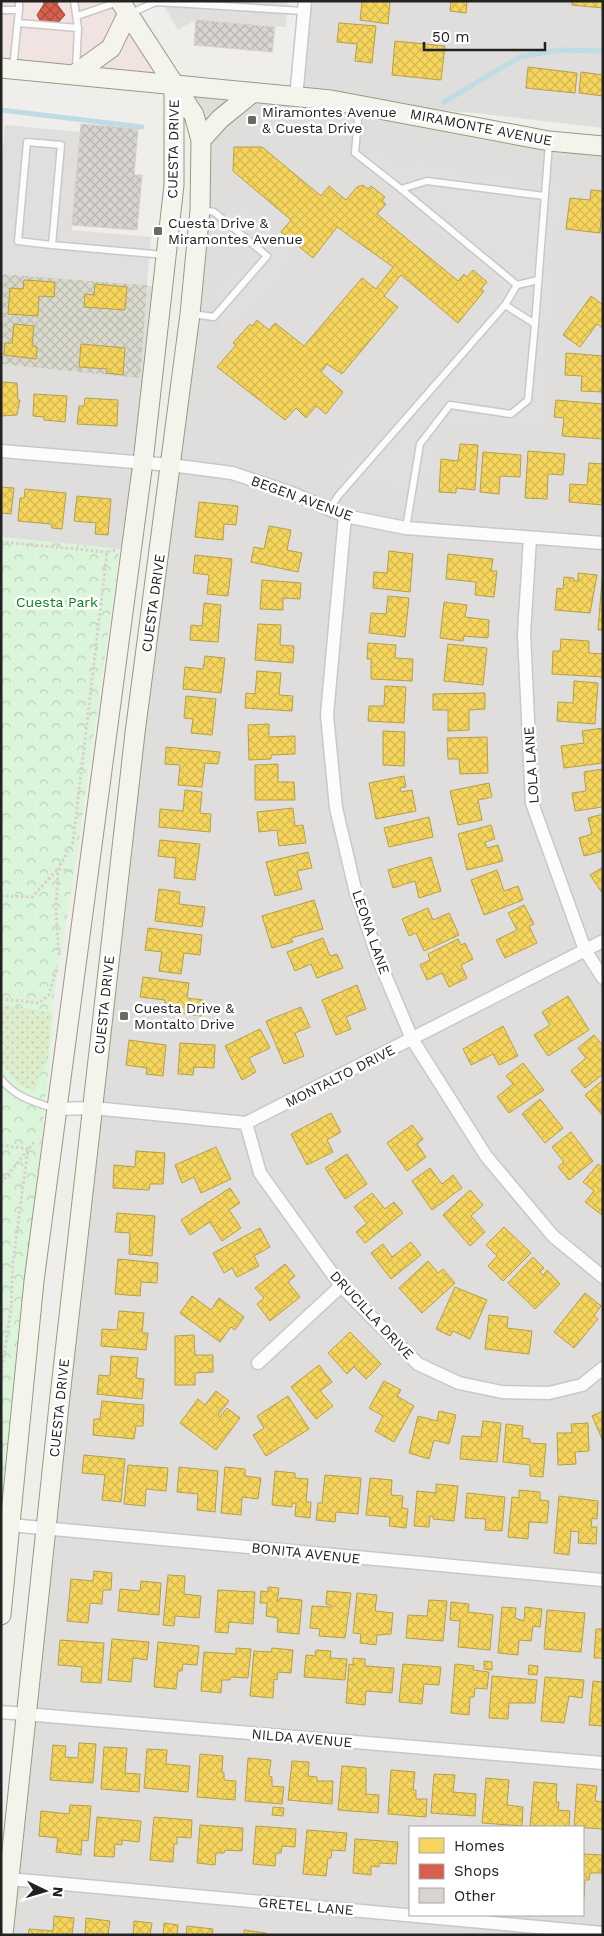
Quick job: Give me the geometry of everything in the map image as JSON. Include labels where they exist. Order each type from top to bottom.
[{"type":"main road","points":[[75,74],[111,48],[123,6]]},
{"type":"main road","name":"CUESTA DRIVE","points":[[3,1935],[92,1108],[135,733],[190,314],[200,210],[201,140],[194,115],[123,6]]},
{"type":"main road","name":"MIRAMONTE AVENUE","points":[[7,69],[174,83],[359,104],[549,141],[603,146]]},
{"type":"main road","name":"CUESTA DRIVE","points":[[1,1615],[34,1281],[143,462],[174,185],[174,83]]},
{"type":"main road","points":[[201,140],[220,119],[252,93]]},
{"type":"street","points":[[296,98],[305,6]]},
{"type":"street","name":"BEGEN AVENUE","points":[[1,451],[120,462],[171,464],[232,473],[289,492],[345,516],[406,528],[603,543]]},
{"type":"street","name":"LEONA LANE","points":[[345,516],[327,715],[336,808],[355,889],[378,958],[412,1039],[486,1156],[553,1236],[603,1277]]},
{"type":"street","name":"LOLA LANE","points":[[530,538],[524,634],[532,803],[585,950],[603,978]]},
{"type":"street","name":"MONTALTO DRIVE","points":[[246,1123],[603,940]]},
{"type":"street","points":[[56,1109],[92,1108],[246,1123]]},
{"type":"street","name":"DRUCILLA DRIVE","points":[[246,1123],[260,1172],[341,1286],[418,1364],[459,1383],[502,1392],[549,1393],[582,1385],[603,1368]]},
{"type":"street","points":[[258,1363],[341,1286]]},
{"type":"street","name":"BONITA AVENUE","points":[[10,1525],[603,1580]]},
{"type":"street","name":"NILDA AVENUE","points":[[1,1712],[603,1763]]},
{"type":"street","name":"GRETEL LANE","points":[[9,1879],[409,1915]]},
{"type":"street","name":"GRETEL LANE","points":[[416,1916],[603,1933]]},
{"type":"lane","points":[[7,69],[18,23],[19,1]]},
{"type":"lane","points":[[74,1],[78,28],[75,74]]},
{"type":"lane","points":[[77,16],[123,6],[156,2],[305,6]]},
{"type":"lane","points":[[1,10],[19,10]]},
{"type":"lane","points":[[18,23],[78,28]]},
{"type":"lane","points":[[359,104],[355,154],[401,188],[517,285]]},
{"type":"lane","points":[[406,528],[420,444],[450,405],[511,414],[528,400],[549,141]]},
{"type":"lane","points":[[52,245],[61,145],[27,142],[18,241],[52,245],[166,255]]},
{"type":"lane","points":[[401,188],[427,181],[544,196]]},
{"type":"lane","points":[[190,314],[214,318],[267,256],[214,212],[200,210]]},
{"type":"lane","points":[[329,510],[338,496],[504,305],[517,285],[538,280]]},
{"type":"lane","points":[[504,305],[535,324]]},
{"type":"lane","points":[[1,1079],[9,1089],[26,1099],[56,1109]]},
{"type":"path","points":[[1,542],[107,552],[120,549]]},
{"type":"path","points":[[1,896],[32,897],[58,870],[73,842],[107,552]]},
{"type":"path","points":[[58,870],[78,872]]},
{"type":"path","points":[[1,998],[39,1003],[48,995],[59,959],[56,912],[58,870]]},
{"type":"path","points":[[1,1183],[40,1135]]},
{"type":"path","points":[[1,1145],[28,1149]]},
{"type":"path","points":[[1,1375],[11,1310],[13,1261],[28,1149]]},
{"type":"shaded area","points":[[1,1],[120,1],[174,83],[1,68]]},
{"type":"shaded area","points":[[161,1],[288,1],[286,27],[196,20],[178,30]]},
{"type":"shaded area","points":[[305,1],[603,1],[603,128],[475,113],[355,103],[603,146],[603,1935],[5,1935],[143,748],[201,140],[174,83],[296,98]]},
{"type":"shaded area","points":[[5,125],[80,132],[72,230],[151,237],[147,285],[1,274],[1,169]]},
{"type":"shaded area","points":[[379,149],[402,167],[416,159],[476,172],[563,183],[543,432],[440,426],[428,498],[337,473],[358,446],[382,444],[505,287],[363,167]]},
{"type":"shaded area","points":[[239,200],[291,247],[292,264],[254,311],[224,329],[207,300],[245,256],[221,239],[218,223]]},
{"type":"shaded area","points":[[1,274],[163,287],[132,547],[120,549],[1,537]]},
{"type":"shaded area","points":[[1,274],[147,285],[140,378],[1,364]]},
{"type":"green space","name":"Cuesta Park","points":[[1,537],[120,549],[76,861],[52,1010],[53,1027],[1,1526]]},
{"type":"green space","points":[[1,1004],[52,1013],[48,1059],[39,1075],[35,1091],[20,1085],[1,1065]]},
{"type":"building: Homes","points":[[354,1],[390,1],[388,24],[360,20],[362,2]]},
{"type":"building: Homes","points":[[444,1],[467,1],[466,13],[450,11],[451,2]]},
{"type":"building: Homes","points":[[572,1],[603,1],[603,8],[572,5]]},
{"type":"building: Homes","points":[[339,23],[376,26],[372,63],[355,61],[357,44],[337,42]]},
{"type":"building: Homes","points":[[395,41],[445,46],[441,80],[392,75]]},
{"type":"building: Homes","points":[[528,67],[577,73],[575,93],[526,88]]},
{"type":"building: Homes","points":[[581,72],[603,75],[603,96],[579,93]]},
{"type":"building: Homes","points":[[234,147],[262,147],[321,196],[329,186],[346,200],[357,187],[363,185],[368,189],[371,186],[385,197],[382,201],[386,204],[377,214],[458,281],[464,274],[467,277],[473,270],[487,282],[481,289],[484,291],[458,323],[401,275],[384,296],[398,307],[342,374],[327,364],[321,372],[343,392],[326,414],[316,406],[306,418],[296,408],[285,420],[217,367],[236,345],[233,343],[250,324],[252,326],[257,320],[269,330],[275,323],[304,346],[362,278],[376,289],[393,267],[337,227],[313,258],[281,232],[291,220],[233,171]]},
{"type":"building: Homes","points":[[591,190],[603,191],[600,233],[566,229],[570,198],[590,200]]},
{"type":"building: Homes","points":[[24,280],[55,282],[54,297],[39,296],[38,316],[8,314],[10,288],[23,289]]},
{"type":"building: Homes","points":[[95,284],[127,287],[125,310],[84,307],[85,294],[94,295]]},
{"type":"building: Homes","points":[[591,296],[603,305],[603,328],[597,324],[580,347],[563,335]]},
{"type":"building: Homes","points":[[14,324],[34,326],[32,346],[37,347],[36,359],[4,355],[5,343],[12,343]]},
{"type":"building: Homes","points":[[81,344],[125,348],[123,375],[106,373],[107,369],[79,367]]},
{"type":"building: Homes","points":[[566,353],[603,356],[603,392],[581,391],[582,376],[565,375]]},
{"type":"building: Homes","points":[[1,382],[17,383],[18,400],[20,400],[17,415],[1,416]]},
{"type":"building: Homes","points":[[34,394],[67,396],[65,422],[44,420],[44,417],[33,416]]},
{"type":"building: Homes","points":[[85,398],[118,400],[117,426],[77,424],[79,406],[84,406]]},
{"type":"building: Homes","points":[[556,400],[603,404],[603,439],[562,436],[564,418],[554,417]]},
{"type":"building: Homes","points":[[460,444],[478,445],[475,490],[456,488],[456,493],[439,492],[441,459],[458,461]]},
{"type":"building: Homes","points":[[528,451],[565,454],[563,475],[548,474],[547,499],[525,498]]},
{"type":"building: Homes","points":[[483,452],[521,455],[520,477],[500,476],[499,494],[480,492]]},
{"type":"building: Homes","points":[[589,463],[603,464],[603,505],[569,502],[570,484],[587,485]]},
{"type":"building: Homes","points":[[1,487],[14,488],[11,514],[1,513]]},
{"type":"building: Homes","points":[[25,489],[66,493],[62,529],[52,528],[51,524],[18,521],[20,498],[24,498]]},
{"type":"building: Homes","points":[[77,496],[111,499],[108,535],[95,534],[96,523],[74,521]]},
{"type":"building: Homes","points":[[199,502],[238,506],[236,525],[224,524],[223,540],[195,537]]},
{"type":"building: Homes","points":[[269,526],[291,530],[287,550],[302,553],[298,572],[251,562],[254,547],[264,549]]},
{"type":"building: Homes","points":[[389,551],[413,554],[410,592],[373,588],[374,572],[387,573]]},
{"type":"building: Homes","points":[[448,554],[493,559],[491,571],[497,571],[494,597],[475,595],[476,582],[446,579]]},
{"type":"building: Homes","points":[[195,555],[232,559],[228,596],[207,594],[209,575],[193,573]]},
{"type":"building: Homes","points":[[578,573],[597,575],[590,613],[555,610],[557,588],[563,589],[564,577],[574,578],[574,581],[578,581]]},
{"type":"building: Homes","points":[[262,580],[301,583],[300,599],[283,598],[283,610],[260,609]]},
{"type":"building: Homes","points":[[602,580],[603,630],[598,630]]},
{"type":"building: Homes","points":[[388,596],[409,598],[405,637],[369,633],[371,613],[386,614]]},
{"type":"building: Homes","points":[[444,602],[467,605],[465,617],[489,620],[488,638],[464,636],[463,641],[440,638]]},
{"type":"building: Homes","points":[[204,603],[221,605],[218,642],[190,640],[191,625],[202,626]]},
{"type":"building: Homes","points":[[258,624],[281,625],[280,645],[294,646],[293,663],[255,660]]},
{"type":"building: Homes","points":[[561,639],[589,641],[589,653],[603,654],[603,677],[552,674],[553,651],[560,651]]},
{"type":"building: Homes","points":[[368,643],[396,645],[395,658],[413,659],[412,681],[371,679],[371,659],[367,659]]},
{"type":"building: Homes","points":[[448,644],[487,648],[483,685],[444,681]]},
{"type":"building: Homes","points":[[205,656],[225,658],[221,693],[183,689],[185,667],[203,669]]},
{"type":"building: Homes","points":[[257,671],[281,673],[279,695],[293,696],[292,711],[245,708],[246,693],[255,694]]},
{"type":"building: Homes","points":[[574,681],[598,683],[595,724],[557,721],[558,702],[573,703]]},
{"type":"building: Homes","points":[[385,686],[406,687],[404,723],[368,721],[369,706],[384,706]]},
{"type":"building: Homes","points":[[485,693],[485,709],[469,710],[469,730],[448,731],[448,710],[433,710],[433,694]]},
{"type":"building: Homes","points":[[186,696],[216,699],[212,735],[191,733],[193,719],[184,718]]},
{"type":"building: Homes","points":[[269,724],[269,737],[295,736],[295,754],[271,755],[271,759],[249,760],[248,725]]},
{"type":"building: Homes","points":[[603,728],[603,763],[564,768],[561,746],[584,743],[582,731]]},
{"type":"building: Homes","points":[[383,731],[405,732],[404,766],[383,765]]},
{"type":"building: Homes","points":[[487,737],[488,773],[460,774],[459,759],[448,759],[447,738]]},
{"type":"building: Homes","points":[[166,747],[220,752],[218,764],[205,763],[202,787],[178,785],[180,765],[165,764]]},
{"type":"building: Homes","points":[[278,764],[278,782],[294,782],[295,800],[255,800],[255,765]]},
{"type":"building: Homes","points":[[603,769],[603,807],[575,811],[572,793],[586,791],[584,772]]},
{"type":"building: Homes","points":[[404,776],[406,787],[400,788],[401,792],[412,790],[416,811],[376,819],[369,783]]},
{"type":"building: Homes","points":[[489,783],[492,797],[478,800],[482,820],[458,825],[450,791]]},
{"type":"building: Homes","points":[[185,790],[202,792],[200,813],[211,814],[210,832],[159,827],[160,809],[183,811]]},
{"type":"building: Homes","points":[[293,808],[295,826],[303,825],[306,843],[279,846],[277,830],[259,832],[257,812]]},
{"type":"building: Homes","points":[[603,814],[603,851],[584,856],[579,838],[592,834],[588,818]]},
{"type":"building: Homes","points":[[429,817],[433,837],[389,847],[384,828]]},
{"type":"building: Homes","points":[[491,825],[495,839],[485,842],[487,848],[498,845],[503,861],[467,870],[458,834]]},
{"type":"building: Homes","points":[[160,840],[200,844],[195,880],[174,878],[176,858],[158,856]]},
{"type":"building: Homes","points":[[308,852],[312,868],[297,871],[302,889],[275,896],[266,862]]},
{"type":"building: Homes","points":[[431,857],[441,891],[419,898],[415,881],[393,888],[388,870]]},
{"type":"building: Homes","points":[[603,867],[603,894],[590,875]]},
{"type":"building: Homes","points":[[497,870],[504,891],[518,886],[523,900],[484,915],[471,880]]},
{"type":"building: Homes","points":[[159,889],[180,892],[179,904],[205,907],[202,927],[155,921]]},
{"type":"building: Homes","points":[[314,900],[323,929],[291,938],[293,942],[272,948],[262,916]]},
{"type":"building: Homes","points":[[524,905],[534,924],[529,926],[537,943],[505,958],[496,940],[517,930],[508,913]]},
{"type":"building: Homes","points":[[428,908],[433,920],[449,913],[459,935],[424,951],[416,933],[409,936],[402,919]]},
{"type":"building: Homes","points":[[148,928],[202,935],[200,955],[184,953],[181,974],[159,971],[162,952],[145,950]]},
{"type":"building: Homes","points":[[323,938],[330,956],[337,954],[343,968],[317,978],[311,964],[295,971],[287,952]]},
{"type":"building: Homes","points":[[458,939],[461,945],[465,943],[473,959],[461,965],[467,978],[449,987],[442,973],[427,980],[420,965],[430,960],[428,954]]},
{"type":"building: Homes","points":[[143,977],[189,983],[187,998],[203,1000],[201,1016],[164,1011],[165,1000],[140,997]]},
{"type":"building: Homes","points":[[357,985],[366,1009],[346,1017],[351,1029],[336,1035],[322,1000]]},
{"type":"building: Homes","points":[[568,996],[589,1030],[548,1056],[534,1035],[550,1025],[542,1012]]},
{"type":"building: Homes","points":[[301,1007],[310,1027],[295,1033],[304,1056],[284,1064],[266,1021]]},
{"type":"building: Homes","points":[[503,1026],[518,1056],[499,1065],[493,1054],[471,1065],[463,1049]]},
{"type":"building: Homes","points":[[260,1029],[270,1048],[249,1058],[256,1072],[242,1080],[225,1046]]},
{"type":"building: Homes","points":[[594,1035],[603,1046],[603,1074],[585,1088],[571,1071],[586,1058],[578,1048]]},
{"type":"building: Homes","points":[[129,1040],[166,1045],[163,1076],[146,1074],[147,1068],[126,1065]]},
{"type":"building: Homes","points":[[180,1043],[215,1045],[214,1068],[194,1067],[193,1075],[178,1074]]},
{"type":"building: Homes","points":[[523,1063],[544,1090],[509,1113],[497,1097],[513,1084],[506,1076]]},
{"type":"building: Homes","points":[[603,1080],[603,1116],[585,1095]]},
{"type":"building: Homes","points":[[540,1099],[563,1128],[545,1143],[522,1114]]},
{"type":"building: Homes","points":[[331,1113],[341,1132],[327,1140],[333,1152],[307,1165],[291,1134]]},
{"type":"building: Homes","points":[[412,1125],[423,1139],[417,1144],[426,1157],[407,1171],[387,1143]]},
{"type":"building: Homes","points":[[571,1132],[593,1161],[569,1180],[558,1167],[564,1162],[552,1147]]},
{"type":"building: Homes","points":[[216,1147],[231,1179],[201,1193],[194,1177],[182,1183],[175,1165]]},
{"type":"building: Homes","points":[[136,1151],[165,1153],[163,1184],[150,1184],[149,1190],[113,1188],[114,1165],[135,1167]]},
{"type":"building: Homes","points":[[347,1154],[367,1184],[345,1199],[325,1168]]},
{"type":"building: Homes","points":[[598,1164],[603,1168],[602,1215],[585,1202],[594,1191],[583,1182]]},
{"type":"building: Homes","points":[[430,1168],[442,1184],[453,1175],[462,1188],[432,1210],[412,1181]]},
{"type":"building: Homes","points":[[230,1188],[240,1203],[229,1210],[241,1228],[222,1241],[210,1222],[190,1235],[181,1220]]},
{"type":"building: Homes","points":[[470,1190],[483,1205],[471,1216],[485,1232],[470,1246],[443,1215]]},
{"type":"building: Homes","points":[[372,1193],[385,1209],[394,1202],[403,1213],[365,1243],[356,1232],[367,1223],[354,1207]]},
{"type":"building: Homes","points":[[117,1213],[155,1216],[152,1256],[129,1254],[130,1233],[115,1232]]},
{"type":"building: Homes","points":[[504,1227],[531,1253],[503,1281],[488,1266],[497,1256],[486,1245]]},
{"type":"building: Homes","points":[[260,1228],[270,1247],[254,1256],[259,1266],[237,1277],[232,1268],[224,1273],[213,1253]]},
{"type":"building: Homes","points":[[411,1242],[421,1255],[391,1279],[371,1253],[383,1244],[392,1257]]},
{"type":"building: Homes","points":[[533,1257],[544,1268],[540,1272],[543,1275],[547,1270],[560,1284],[535,1309],[508,1283]]},
{"type":"building: Homes","points":[[118,1259],[158,1263],[157,1283],[141,1282],[140,1296],[115,1294]]},
{"type":"building: Homes","points":[[428,1261],[438,1273],[443,1269],[455,1283],[422,1313],[399,1288]]},
{"type":"building: Homes","points":[[285,1264],[295,1276],[288,1282],[300,1297],[270,1321],[257,1304],[264,1298],[255,1288]]},
{"type":"building: Homes","points":[[455,1287],[487,1300],[470,1339],[453,1331],[450,1336],[436,1329]]},
{"type":"building: Homes","points":[[585,1293],[601,1306],[594,1316],[598,1319],[574,1348],[554,1332]]},
{"type":"building: Homes","points":[[192,1296],[211,1310],[219,1298],[244,1317],[235,1330],[231,1327],[220,1342],[180,1313]]},
{"type":"building: Homes","points":[[119,1311],[144,1313],[142,1333],[148,1333],[146,1350],[101,1346],[102,1329],[117,1330]]},
{"type":"building: Homes","points":[[489,1315],[508,1317],[507,1328],[532,1331],[529,1354],[485,1349]]},
{"type":"building: Homes","points":[[350,1332],[381,1364],[366,1379],[354,1367],[347,1374],[328,1353]]},
{"type":"building: Homes","points":[[194,1335],[195,1355],[213,1355],[213,1372],[195,1373],[195,1385],[175,1385],[175,1336]]},
{"type":"building: Homes","points":[[111,1356],[138,1358],[136,1378],[144,1379],[142,1399],[97,1394],[99,1375],[110,1376]]},
{"type":"building: Homes","points":[[319,1365],[332,1382],[320,1391],[333,1406],[316,1419],[291,1387]]},
{"type":"building: Homes","points":[[384,1381],[401,1390],[397,1396],[414,1406],[394,1442],[375,1431],[383,1416],[369,1408]]},
{"type":"building: Homes","points":[[216,1391],[229,1401],[218,1415],[220,1417],[227,1408],[240,1418],[216,1450],[180,1423],[198,1399],[205,1405]]},
{"type":"building: Homes","points":[[288,1396],[309,1429],[266,1456],[253,1435],[264,1428],[257,1416]]},
{"type":"building: Homes","points":[[102,1401],[144,1405],[143,1426],[136,1426],[134,1439],[93,1435],[94,1419],[100,1419]]},
{"type":"building: Homes","points":[[439,1411],[456,1415],[449,1444],[434,1440],[429,1459],[409,1453],[418,1416],[437,1421]]},
{"type":"building: Homes","points":[[603,1411],[603,1441],[592,1416]]},
{"type":"building: Homes","points":[[483,1421],[501,1423],[497,1462],[460,1459],[462,1436],[481,1437]]},
{"type":"building: Homes","points":[[588,1423],[589,1451],[575,1452],[576,1464],[558,1465],[557,1433],[572,1433],[571,1424]]},
{"type":"building: Homes","points":[[506,1424],[523,1426],[522,1438],[530,1439],[530,1443],[546,1444],[543,1477],[530,1476],[530,1465],[503,1462]]},
{"type":"building: Homes","points":[[84,1455],[125,1459],[121,1502],[102,1500],[105,1475],[82,1473]]},
{"type":"building: Homes","points":[[128,1465],[168,1468],[166,1491],[146,1489],[145,1506],[124,1504]]},
{"type":"building: Homes","points":[[179,1467],[218,1471],[215,1512],[197,1510],[198,1494],[177,1492]]},
{"type":"building: Homes","points":[[225,1467],[245,1469],[245,1476],[261,1478],[258,1499],[242,1497],[241,1515],[221,1513]]},
{"type":"building: Homes","points":[[275,1471],[295,1473],[295,1478],[308,1479],[306,1502],[311,1502],[310,1518],[295,1516],[296,1503],[292,1503],[292,1507],[272,1505]]},
{"type":"building: Homes","points":[[325,1475],[361,1478],[358,1514],[336,1512],[335,1522],[316,1520],[318,1503],[322,1503]]},
{"type":"building: Homes","points":[[370,1478],[392,1480],[391,1495],[403,1496],[402,1508],[408,1509],[406,1528],[389,1526],[390,1517],[366,1515]]},
{"type":"building: Homes","points":[[436,1484],[458,1486],[454,1521],[433,1519],[433,1516],[430,1516],[429,1527],[414,1526],[417,1491],[436,1493]]},
{"type":"building: Homes","points":[[519,1490],[540,1492],[540,1500],[549,1501],[547,1523],[529,1522],[528,1539],[508,1537],[512,1497],[519,1498]]},
{"type":"building: Homes","points":[[467,1493],[505,1497],[502,1531],[485,1530],[486,1519],[465,1518]]},
{"type":"building: Homes","points":[[559,1496],[598,1501],[597,1519],[592,1518],[591,1527],[597,1527],[596,1544],[578,1543],[579,1532],[571,1531],[569,1555],[554,1553]]},
{"type":"building: Homes","points":[[94,1571],[112,1573],[111,1590],[103,1590],[102,1604],[90,1603],[88,1623],[67,1621],[71,1579],[93,1581]]},
{"type":"building: Homes","points":[[168,1575],[185,1576],[184,1594],[201,1596],[199,1618],[175,1616],[174,1626],[163,1625]]},
{"type":"building: Homes","points":[[141,1581],[161,1583],[159,1615],[118,1611],[120,1589],[140,1591]]},
{"type":"building: Homes","points":[[268,1587],[279,1588],[277,1602],[280,1598],[302,1600],[299,1634],[277,1632],[278,1618],[266,1616],[267,1603],[260,1603],[261,1591],[268,1592]]},
{"type":"building: Homes","points":[[218,1590],[255,1592],[253,1624],[229,1622],[228,1633],[215,1632]]},
{"type":"building: Homes","points":[[327,1591],[351,1593],[345,1638],[319,1636],[320,1629],[310,1628],[312,1606],[331,1607],[331,1605],[326,1604]]},
{"type":"building: Homes","points":[[357,1593],[377,1595],[375,1611],[393,1613],[391,1634],[377,1635],[376,1645],[360,1643],[361,1634],[353,1633]]},
{"type":"building: Homes","points":[[429,1600],[447,1601],[443,1641],[406,1638],[408,1615],[427,1616]]},
{"type":"building: Homes","points":[[451,1602],[469,1604],[468,1612],[493,1615],[490,1650],[458,1647],[460,1621],[450,1620]]},
{"type":"building: Homes","points":[[502,1607],[516,1608],[515,1618],[524,1621],[525,1607],[542,1609],[540,1627],[533,1626],[531,1641],[519,1640],[518,1655],[498,1653]]},
{"type":"building: Homes","points":[[547,1610],[585,1613],[581,1652],[544,1649]]},
{"type":"building: Homes","points":[[596,1629],[603,1629],[603,1658],[594,1658]]},
{"type":"building: Homes","points":[[112,1639],[149,1642],[147,1660],[133,1658],[131,1682],[108,1680]]},
{"type":"building: Homes","points":[[60,1640],[104,1643],[101,1683],[81,1682],[82,1667],[58,1665]]},
{"type":"building: Homes","points":[[158,1642],[199,1646],[197,1665],[183,1664],[182,1671],[178,1671],[176,1689],[154,1687]]},
{"type":"building: Homes","points":[[236,1648],[251,1649],[248,1678],[231,1677],[230,1680],[222,1680],[221,1693],[201,1691],[204,1652],[236,1654]]},
{"type":"building: Homes","points":[[272,1648],[293,1650],[291,1673],[278,1672],[277,1680],[274,1679],[273,1698],[250,1696],[254,1651],[271,1652]]},
{"type":"building: Homes","points":[[316,1650],[331,1651],[330,1658],[347,1659],[345,1680],[304,1677],[306,1655],[315,1656]]},
{"type":"building: Homes","points":[[353,1658],[365,1659],[365,1666],[394,1668],[392,1693],[366,1691],[365,1705],[346,1703],[349,1664],[353,1665]]},
{"type":"building: Homes","points":[[484,1661],[492,1662],[492,1670],[484,1669]]},
{"type":"building: Homes","points":[[403,1664],[441,1667],[439,1685],[424,1684],[422,1704],[399,1702]]},
{"type":"building: Homes","points":[[455,1664],[474,1666],[473,1670],[489,1672],[487,1689],[475,1688],[474,1697],[470,1697],[469,1715],[451,1713]]},
{"type":"building: Homes","points":[[529,1665],[538,1666],[537,1675],[528,1674]]},
{"type":"building: Homes","points":[[492,1676],[537,1680],[535,1703],[509,1703],[508,1719],[489,1718]]},
{"type":"building: Homes","points":[[545,1677],[584,1680],[582,1698],[569,1696],[564,1723],[541,1721]]},
{"type":"building: Homes","points":[[593,1681],[603,1682],[603,1726],[589,1725]]},
{"type":"building: Homes","points":[[79,1743],[96,1744],[93,1783],[50,1780],[53,1745],[66,1746],[65,1757],[78,1758]]},
{"type":"building: Homes","points":[[104,1747],[127,1748],[125,1773],[140,1774],[139,1792],[101,1789]]},
{"type":"building: Homes","points":[[147,1749],[167,1750],[166,1764],[190,1766],[188,1792],[144,1788]]},
{"type":"building: Homes","points":[[200,1754],[223,1756],[222,1772],[224,1773],[224,1780],[236,1781],[235,1800],[197,1797]]},
{"type":"building: Homes","points":[[248,1758],[271,1760],[269,1776],[272,1777],[272,1786],[284,1787],[282,1804],[245,1801]]},
{"type":"building: Homes","points":[[292,1761],[309,1762],[308,1776],[317,1777],[317,1781],[333,1781],[332,1804],[288,1800]]},
{"type":"building: Homes","points":[[342,1766],[366,1768],[366,1794],[379,1795],[378,1813],[338,1810]]},
{"type":"building: Homes","points":[[391,1770],[415,1772],[413,1790],[416,1790],[416,1799],[427,1799],[426,1817],[388,1814]]},
{"type":"building: Homes","points":[[434,1774],[455,1775],[453,1792],[476,1794],[475,1816],[431,1813]]},
{"type":"building: Homes","points":[[486,1778],[509,1780],[507,1805],[523,1807],[522,1826],[482,1823]]},
{"type":"building: Homes","points":[[534,1782],[557,1784],[556,1802],[559,1802],[558,1810],[570,1811],[569,1826],[530,1826]]},
{"type":"building: Homes","points":[[577,1784],[597,1786],[595,1801],[603,1802],[603,1829],[574,1826]]},
{"type":"building: Homes","points":[[70,1805],[91,1806],[88,1841],[82,1840],[81,1855],[56,1852],[58,1838],[39,1836],[41,1811],[69,1814]]},
{"type":"building: Homes","points":[[273,1807],[284,1808],[283,1816],[272,1815]]},
{"type":"building: Homes","points":[[97,1817],[141,1821],[139,1842],[122,1840],[122,1845],[115,1844],[114,1857],[94,1856]]},
{"type":"building: Homes","points":[[154,1817],[192,1820],[191,1838],[177,1837],[177,1844],[174,1844],[173,1862],[150,1860]]},
{"type":"building: Homes","points":[[200,1825],[243,1828],[242,1851],[225,1850],[224,1853],[216,1853],[215,1865],[197,1863]]},
{"type":"building: Homes","points":[[256,1826],[296,1829],[295,1847],[282,1846],[281,1853],[276,1853],[275,1866],[253,1864]]},
{"type":"building: Homes","points":[[307,1830],[347,1833],[345,1851],[332,1850],[331,1858],[328,1858],[326,1876],[303,1874]]},
{"type":"building: Homes","points":[[355,1839],[398,1842],[396,1864],[379,1863],[379,1867],[371,1866],[371,1875],[353,1873]]},
{"type":"building: Homes","points":[[584,1854],[603,1855],[602,1873],[590,1873],[589,1880],[585,1880],[584,1897]]},
{"type":"building: Homes","points":[[54,1916],[74,1918],[72,1935],[28,1935],[29,1929],[53,1931]]},
{"type":"building: Homes","points":[[86,1918],[110,1921],[108,1935],[85,1935]]},
{"type":"building: Homes","points":[[134,1921],[152,1923],[150,1935],[133,1935]]},
{"type":"building: Homes","points":[[164,1923],[178,1925],[177,1935],[163,1935]]},
{"type":"building: Homes","points":[[187,1926],[213,1929],[212,1935],[186,1935]]},
{"type":"building: Homes","points":[[244,1930],[266,1933],[266,1935],[244,1935]]},
{"type":"building: Shops","points":[[43,1],[59,1],[57,4],[65,15],[55,26],[43,26],[37,15],[44,4]]},
{"type":"building: Other","points":[[196,20],[275,27],[272,52],[194,45]]},
{"type":"building: Other","points":[[81,124],[138,129],[134,175],[142,175],[137,230],[72,225]]},
{"type":"waterway","points":[[444,102],[520,57],[560,50],[603,51]]},
{"type":"waterway","points":[[1,110],[142,127]]},
{"type":"place","name":"Miramontes Avenue & Cuesta Drive","points":[[252,120]]},
{"type":"place","name":"Cuesta Drive & Miramontes Avenue","points":[[158,231]]},
{"type":"place","name":"Cuesta Drive & Montalto Drive","points":[[124,1016]]}]
